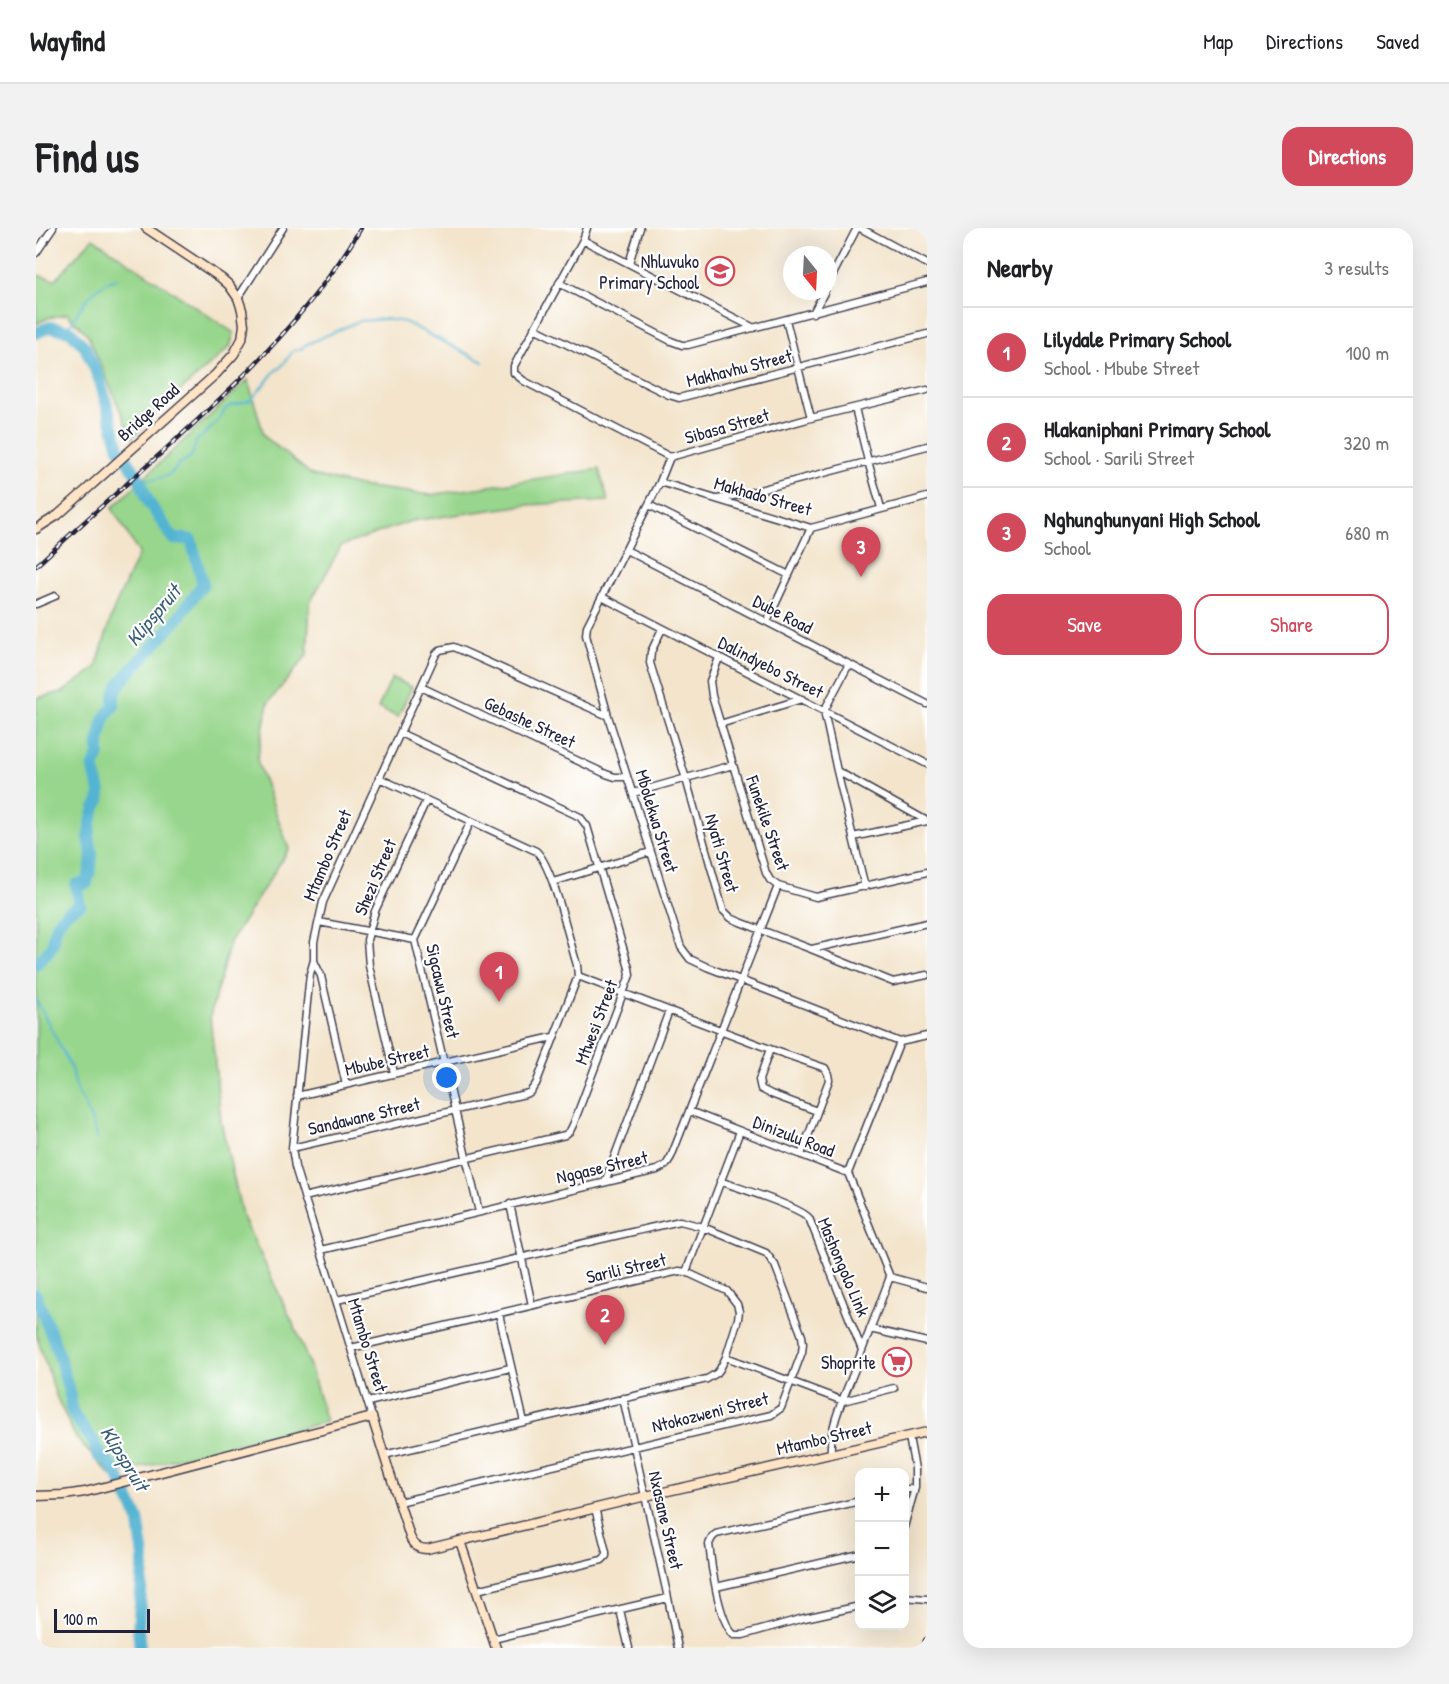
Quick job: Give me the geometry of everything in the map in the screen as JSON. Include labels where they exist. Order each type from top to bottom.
[{"type":"street","points":[[146,228],[221,278],[238,298],[284,228]]},
{"type":"street","points":[[534,328],[583,240],[587,228]]},
{"type":"street","points":[[629,262],[640,228]]},
{"type":"street","points":[[837,268],[859,228],[927,264]]},
{"type":"street","points":[[36,253],[51,229]]},
{"type":"street","points":[[583,240],[754,328]]},
{"type":"street","points":[[559,283],[676,343],[694,344],[927,282]]},
{"type":"street","name":"Bridge Road","points":[[36,530],[53,520],[138,444],[216,374],[237,350],[242,339],[244,325],[243,309],[238,298]]},
{"type":"street","points":[[813,313],[820,300]]},
{"type":"street","points":[[786,320],[811,418]]},
{"type":"street","name":"Makhavhu Street","points":[[534,328],[679,398],[927,334]]},
{"type":"street","name":"Sibasa Street","points":[[534,328],[514,366],[515,375],[670,457],[811,418],[927,390]]},
{"type":"street","points":[[855,408],[881,508]]},
{"type":"street","points":[[718,499],[927,446]]},
{"type":"street","name":"Mbolekwa Street","points":[[670,457],[660,483],[587,626],[586,635],[608,716],[676,936],[685,954],[698,963],[900,1042]]},
{"type":"street","name":"Makhado Street","points":[[660,483],[811,528],[927,497]]},
{"type":"street","points":[[745,508],[748,493]]},
{"type":"street","points":[[649,505],[789,575]]},
{"type":"street","points":[[767,622],[811,528]]},
{"type":"street","name":"Dube Road","points":[[626,550],[927,704]]},
{"type":"street","points":[[36,604],[56,596]]},
{"type":"street","name":"Dalindyebo Street","points":[[602,597],[927,764]]},
{"type":"street","name":"Nyati Street","points":[[662,629],[651,652],[650,663],[723,910],[731,918],[893,982],[927,975]]},
{"type":"street","name":"Mtambo Street","points":[[608,716],[454,647],[440,650],[436,654],[323,902],[314,942],[314,960],[310,974],[292,1148],[304,1197],[410,1537],[418,1547],[427,1549],[927,1432]]},
{"type":"street","name":"Funekile Street","points":[[718,658],[710,686],[770,880],[778,886],[816,897],[927,872]]},
{"type":"street","points":[[849,664],[824,711],[865,887]]},
{"type":"street","name":"Gebashe Street","points":[[421,687],[606,774],[627,777]]},
{"type":"street","points":[[720,723],[802,699]]},
{"type":"street","name":"Mtwesi Street","points":[[304,1197],[565,1135],[570,1131],[630,975],[587,826],[580,817],[400,733]]},
{"type":"street","points":[[633,794],[733,765]]},
{"type":"street","points":[[837,771],[927,820]]},
{"type":"street","points":[[379,778],[536,851],[544,860],[553,882],[577,965],[578,976],[825,1068],[829,1080],[801,1155]]},
{"type":"street","name":"Shezi Street","points":[[394,1073],[369,966],[367,946],[369,932],[380,900],[426,801]]},
{"type":"street","points":[[853,837],[927,820]]},
{"type":"street","name":"Sigcawu Street","points":[[471,821],[415,940],[479,1212]]},
{"type":"street","points":[[553,882],[650,852]]},
{"type":"street","name":"Ngqase Street","points":[[321,1250],[657,1170],[666,1165],[778,886]]},
{"type":"street","points":[[319,922],[415,940]]},
{"type":"street","points":[[811,949],[927,923]]},
{"type":"street","points":[[314,960],[321,976],[346,1084]]},
{"type":"street","name":"Sandawane Street","points":[[292,1148],[530,1092],[536,1084],[578,976]]},
{"type":"street","points":[[605,1182],[669,1011]]},
{"type":"street","points":[[848,1173],[900,1042],[927,1036]]},
{"type":"street","name":"Mbube Street","points":[[297,1096],[553,1037]]},
{"type":"street","points":[[770,1049],[759,1080],[761,1089],[817,1111]]},
{"type":"street","name":"Dinizulu Road","points":[[689,1111],[848,1173],[890,1277]]},
{"type":"street","points":[[686,1272],[740,1131]]},
{"type":"street","name":"Mashongolo Link","points":[[720,1181],[805,1214],[862,1350]]},
{"type":"street","points":[[510,1204],[532,1305]]},
{"type":"street","name":"Ntokozweni Street","points":[[337,1300],[680,1221],[703,1227],[766,1252],[772,1260],[803,1340],[802,1352],[781,1408],[771,1415],[399,1502]]},
{"type":"street","name":"Sarili Street","points":[[351,1348],[680,1271],[727,1291],[737,1304],[738,1319],[726,1357],[717,1373],[707,1379],[384,1455]]},
{"type":"street","points":[[831,1453],[832,1433],[890,1277],[927,1287]]},
{"type":"street","points":[[499,1314],[524,1422]]},
{"type":"street","points":[[870,1329],[927,1342]]},
{"type":"street","points":[[726,1357],[843,1401],[894,1388]]},
{"type":"street","points":[[368,1401],[510,1368]]},
{"type":"street","name":"Nxasane Street","points":[[623,1398],[678,1648]]},
{"type":"street","points":[[36,1496],[75,1494],[116,1485],[372,1417]]},
{"type":"street","points":[[905,1522],[915,1488],[915,1469],[909,1437]]},
{"type":"street","points":[[909,1489],[915,1488]]},
{"type":"street","points":[[855,1502],[716,1534],[709,1544],[716,1587],[726,1624],[734,1635],[743,1635],[855,1607]]},
{"type":"street","points":[[477,1590],[602,1560],[606,1552],[595,1508]]},
{"type":"street","points":[[460,1541],[496,1648]]},
{"type":"street","points":[[716,1587],[855,1555]]},
{"type":"street","points":[[909,1597],[927,1599]]},
{"type":"street","points":[[493,1639],[668,1598]]},
{"type":"street","points":[[620,1610],[629,1648]]},
{"type":"street","points":[[925,1648],[927,1641]]},
{"type":"green space","points":[[93,238],[234,333],[230,347],[132,438],[88,335],[67,314],[48,318],[36,324],[36,275],[55,280]]},
{"type":"green space","points":[[248,380],[264,436],[312,475],[360,486],[431,495],[599,469],[608,501],[526,505],[411,521],[341,546],[310,603],[307,655],[268,703],[257,760],[289,849],[230,942],[210,1016],[221,1122],[242,1215],[297,1332],[311,1369],[326,1422],[110,1475],[76,1438],[56,1396],[36,1334],[36,698],[63,692],[96,668],[113,611],[139,553],[112,508]]},
{"type":"green space","points":[[392,678],[412,687],[398,717],[378,708]]},
{"type":"waterway","points":[[67,330],[93,293],[106,283],[118,279]]},
{"type":"waterway","points":[[140,481],[167,476],[178,464],[188,459],[192,455],[197,440],[221,418],[224,411],[229,406],[251,400],[294,350],[300,350],[305,345],[359,321],[385,319],[405,322],[483,362]]},
{"type":"waterway","name":"Klipspruit","points":[[36,333],[50,327],[70,331],[85,347],[100,381],[119,448],[139,478],[149,503],[174,539],[191,540],[203,584],[176,621],[119,684],[114,697],[114,706],[103,723],[99,755],[93,768],[100,791],[99,802],[91,822],[89,837],[92,854],[87,883],[76,885],[80,905],[61,918],[54,932],[52,946],[36,964]]},
{"type":"waterway","points":[[36,999],[70,1066],[97,1140]]},
{"type":"waterway","name":"Klipspruit","points":[[36,1295],[58,1352],[75,1417],[94,1442],[98,1456],[105,1458],[117,1474],[138,1518],[144,1557],[138,1629],[140,1648]]},
{"type":"waterway","points":[[70,1394],[76,1401],[76,1419]]},
{"type":"waterway","points":[[92,1439],[102,1447],[106,1460]]},
{"type":"railway","points":[[36,566],[252,368],[310,301],[337,266],[361,228]]},
{"type":"place","name":"Nhluvuko Primary School","points":[[720,271]]},
{"type":"place","name":"Nghunghunyani High School","points":[[861,577]]},
{"type":"place","name":"Lilydale Primary School","points":[[499,1002]]},
{"type":"place","name":"Hlakaniphani Primary School","points":[[605,1345]]},
{"type":"place","name":"Shoprite","points":[[897,1362]]}]
